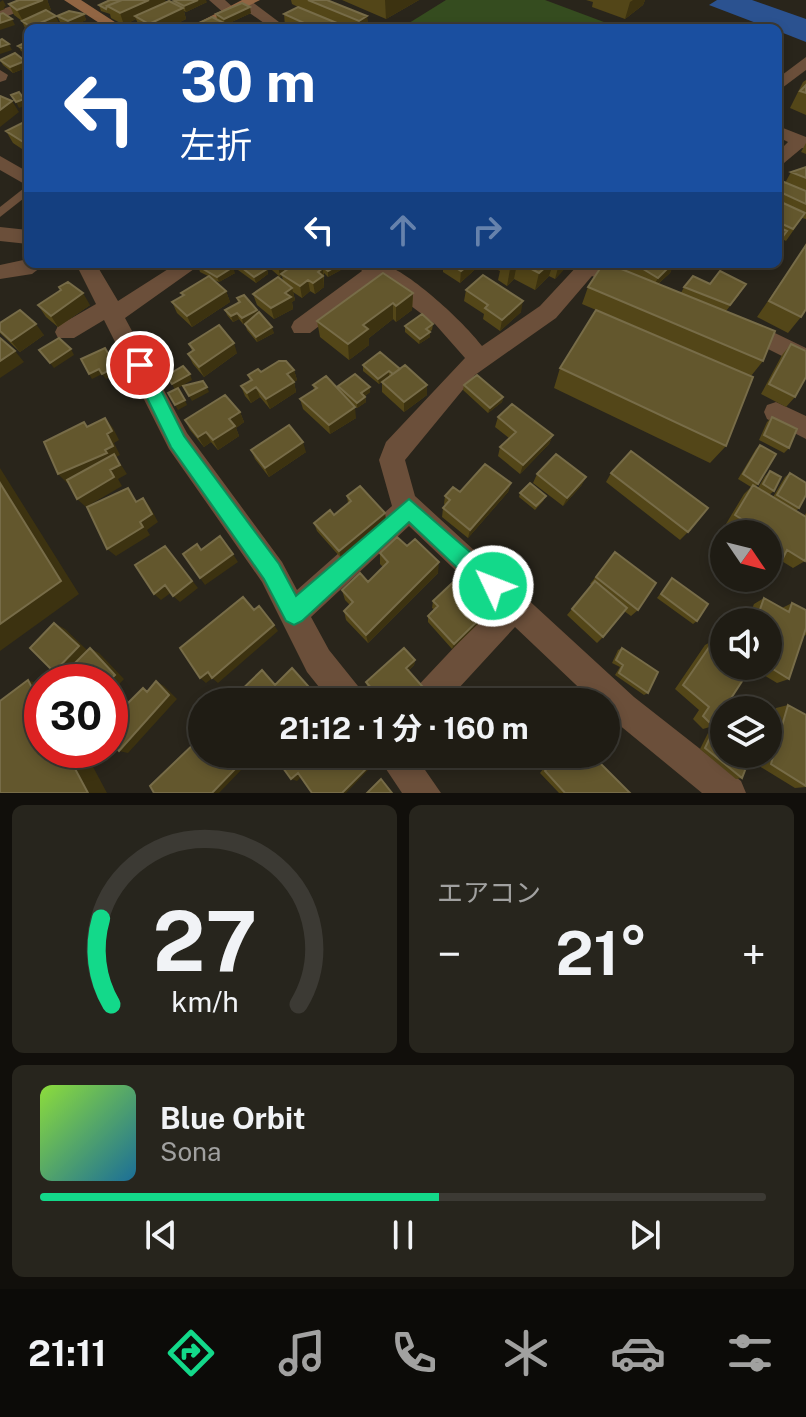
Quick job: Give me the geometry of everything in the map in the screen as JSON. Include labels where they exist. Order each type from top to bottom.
[{"type":"street","points":[[0,15],[41,0]]},
{"type":"street","points":[[71,0],[110,24]]},
{"type":"street","points":[[216,0],[230,11]]},
{"type":"street","points":[[203,24],[250,2],[275,24]]},
{"type":"street","points":[[782,83],[806,62]]},
{"type":"street","points":[[782,133],[802,142],[782,159]]},
{"type":"street","points":[[0,162],[24,177]]},
{"type":"street","points":[[0,234],[24,237]]},
{"type":"street","points":[[0,272],[27,268]]},
{"type":"street","points":[[88,268],[178,441],[272,572],[318,661],[340,688]]},
{"type":"street","points":[[66,332],[112,310],[184,268]]},
{"type":"street","points":[[302,327],[371,268]]},
{"type":"street","points":[[374,268],[415,295],[464,335],[479,360]]},
{"type":"street","points":[[587,268],[548,312],[457,379],[395,450],[392,460],[404,503],[409,508],[623,708],[729,793]]},
{"type":"street","points":[[596,268],[642,289]]},
{"type":"street","points":[[724,320],[806,359]]},
{"type":"street","points":[[776,412],[806,428]]},
{"type":"street","points":[[294,613],[409,508]]},
{"type":"street","points":[[437,688],[514,606]]},
{"type":"street","points":[[404,768],[424,793]]},
{"type":"lane","points":[[0,213],[24,192]]},
{"type":"green space","points":[[446,0],[545,0],[609,24],[407,24]]},
{"type":"water","points":[[717,0],[752,0],[806,19],[806,42],[782,33],[782,24],[759,24],[709,5]]},
{"type":"building","points":[[19,0],[43,0],[17,10],[9,4]]},
{"type":"building","points":[[110,0],[122,0],[106,9],[99,5]]},
{"type":"building","points":[[122,0],[149,0],[120,13],[107,6]]},
{"type":"building","points":[[198,0],[184,6],[174,1]]},
{"type":"building","points":[[308,0],[327,0],[367,16],[359,21]]},
{"type":"building","points":[[169,1],[183,8],[149,24],[135,16]]},
{"type":"building","points":[[242,3],[250,7],[224,19],[216,14]]},
{"type":"building","points":[[298,7],[339,24],[306,24],[284,14]]},
{"type":"building","points":[[46,10],[56,16],[38,24],[22,21]]},
{"type":"building","points":[[69,11],[84,14],[68,21],[57,16]]},
{"type":"building","points":[[0,14],[12,19],[0,23]]},
{"type":"building","points":[[212,17],[222,22],[218,24],[196,24]]},
{"type":"building","points":[[15,53],[24,61],[10,67],[0,60]]},
{"type":"building","points":[[19,92],[24,99],[16,102],[11,95]]},
{"type":"building","points":[[0,96],[12,101],[0,110]]},
{"type":"building","points":[[24,122],[24,142],[6,131]]},
{"type":"building","points":[[806,167],[806,178],[791,172]]},
{"type":"building","points":[[784,182],[806,191],[806,204],[782,193]]},
{"type":"building","points":[[782,202],[805,213],[793,229],[782,224]]},
{"type":"building","points":[[806,245],[806,309],[801,317],[769,301]]},
{"type":"building","points":[[201,268],[231,268],[217,277]]},
{"type":"building","points":[[242,268],[267,269],[254,277]]},
{"type":"building","points":[[289,268],[323,268],[318,272],[323,276],[313,283],[308,280],[300,286],[281,274]]},
{"type":"building","points":[[600,268],[619,268],[775,331],[763,361],[588,287]]},
{"type":"building","points":[[642,268],[668,268],[658,278]]},
{"type":"building","points":[[720,271],[746,284],[730,305],[684,287],[693,276],[710,284]]},
{"type":"building","points":[[383,273],[413,293],[363,325],[368,329],[348,344],[317,321]]},
{"type":"building","points":[[483,275],[523,301],[502,320],[485,308],[488,305],[466,290]]},
{"type":"building","points":[[209,276],[226,291],[187,316],[172,302]]},
{"type":"building","points":[[278,277],[292,288],[285,293],[291,297],[271,308],[253,294]]},
{"type":"building","points":[[68,282],[83,293],[51,316],[38,305]]},
{"type":"building","points":[[244,295],[257,310],[242,318],[237,313],[231,316],[225,310],[240,302],[237,298]]},
{"type":"building","points":[[20,310],[36,324],[11,341],[0,331],[0,323]]},
{"type":"building","points":[[596,310],[753,377],[726,446],[560,368]]},
{"type":"building","points":[[259,312],[272,327],[256,337],[245,324]]},
{"type":"building","points":[[422,314],[433,324],[426,329],[430,332],[420,339],[405,326]]},
{"type":"building","points":[[219,325],[234,343],[199,367],[188,354],[194,350],[189,344]]},
{"type":"building","points":[[0,338],[15,351],[0,361]]},
{"type":"building","points":[[59,338],[71,349],[50,363],[39,350]]},
{"type":"building","points":[[791,344],[806,351],[806,377],[795,397],[769,384]]},
{"type":"building","points":[[105,348],[116,367],[102,374],[99,369],[89,374],[81,359]]},
{"type":"building","points":[[380,352],[400,369],[393,374],[389,371],[378,379],[363,365]]},
{"type":"building","points":[[279,361],[286,361],[294,370],[287,374],[294,382],[266,399],[256,387],[247,393],[241,386],[252,380],[248,375],[258,369],[261,372]]},
{"type":"building","points":[[405,365],[427,385],[404,402],[382,382]]},
{"type":"building","points":[[183,366],[190,374],[172,384],[166,376]]},
{"type":"building","points":[[355,374],[370,387],[361,393],[365,397],[357,403],[338,386]]},
{"type":"building","points":[[477,375],[503,397],[490,408],[464,385]]},
{"type":"building","points":[[326,376],[355,407],[329,425],[300,399],[317,388],[313,385]]},
{"type":"building","points":[[203,381],[207,387],[189,396],[183,386]]},
{"type":"building","points":[[178,388],[185,400],[175,405],[168,393]]},
{"type":"building","points":[[225,395],[240,412],[229,419],[235,426],[213,440],[206,432],[198,437],[185,420]]},
{"type":"building","points":[[512,404],[553,435],[523,465],[500,447],[516,432],[498,417]]},
{"type":"building","points":[[772,417],[797,429],[789,448],[764,435]]},
{"type":"building","points":[[105,418],[112,431],[107,434],[113,446],[105,450],[107,453],[58,474],[44,442],[84,422],[87,427]]},
{"type":"building","points":[[289,425],[303,442],[265,468],[251,450]]},
{"type":"building","points":[[760,445],[776,454],[758,484],[743,474]]},
{"type":"building","points":[[631,451],[708,508],[688,532],[611,473]]},
{"type":"building","points":[[114,454],[120,465],[110,470],[114,477],[77,499],[67,480]]},
{"type":"building","points":[[556,454],[586,477],[567,498],[537,474]]},
{"type":"building","points":[[485,464],[511,483],[470,530],[443,508],[450,500],[445,496],[453,487],[460,492]]},
{"type":"building","points":[[770,471],[781,477],[774,491],[763,484]]},
{"type":"building","points":[[790,473],[806,483],[806,495],[799,508],[777,495]]},
{"type":"building","points":[[0,483],[61,581],[0,624]]},
{"type":"building","points":[[530,483],[546,496],[536,506],[520,493]]},
{"type":"building","points":[[753,485],[806,517],[805,561],[787,550],[782,557],[782,520],[743,520],[735,515]]},
{"type":"building","points":[[360,486],[385,513],[339,551],[314,523],[330,510],[334,515],[351,501],[347,496]]},
{"type":"building","points":[[128,488],[136,502],[143,498],[152,514],[140,522],[143,527],[107,549],[87,507]]},
{"type":"building","points":[[220,536],[233,554],[200,578],[183,554],[197,544],[201,550]]},
{"type":"building","points":[[397,537],[407,546],[415,539],[439,562],[366,635],[344,611],[353,602],[342,590],[360,573],[368,582],[388,562],[380,553]]},
{"type":"building","points":[[165,546],[192,581],[173,596],[165,585],[154,594],[135,565]]},
{"type":"building","points":[[615,552],[656,583],[638,610],[596,577]]},
{"type":"building","points":[[464,572],[495,604],[454,644],[428,616],[438,606],[433,601]]},
{"type":"building","points":[[672,578],[708,604],[697,621],[661,594]]},
{"type":"building","points":[[595,581],[627,608],[603,637],[572,609]]},
{"type":"building","points":[[243,597],[254,610],[259,606],[274,625],[212,678],[208,672],[200,678],[180,648]]},
{"type":"building","points":[[764,598],[782,608],[760,608]]},
{"type":"building","points":[[792,603],[806,610],[806,628],[789,679],[782,675],[782,608],[789,612]]},
{"type":"building","points":[[54,623],[79,646],[62,664],[46,664],[30,648]]},
{"type":"building","points":[[710,646],[710,680],[743,680],[732,696],[710,696],[710,723],[703,716],[709,707],[683,685]]},
{"type":"building","points":[[90,648],[105,664],[74,664]]},
{"type":"building","points":[[404,648],[415,660],[406,668],[422,686],[371,688],[366,682]]},
{"type":"building","points":[[622,648],[658,672],[648,693],[619,673],[623,665],[616,660]]},
{"type":"building","points":[[292,668],[308,686],[243,688],[262,670],[275,685]]},
{"type":"building","points":[[156,681],[169,695],[128,741],[128,703],[143,688],[147,692]]},
{"type":"building","points":[[24,683],[24,768],[75,768],[88,793],[0,793],[0,701]]},
{"type":"building","points":[[788,705],[806,715],[806,786],[777,768],[782,768],[782,726]]},
{"type":"building","points":[[188,749],[188,768],[236,768],[212,793],[154,793],[150,786]]},
{"type":"building","points":[[283,768],[367,768],[342,793],[312,793],[298,773],[291,779]]},
{"type":"building","points":[[547,768],[605,768],[630,793],[565,793],[545,771]]},
{"type":"building","points":[[730,768],[746,768],[742,778]]},
{"type":"building","points":[[381,779],[392,793],[367,793]]},
{"type":"route","points":[[140,365],[178,441],[216,499],[272,572],[294,613],[409,508],[493,586]]}]
